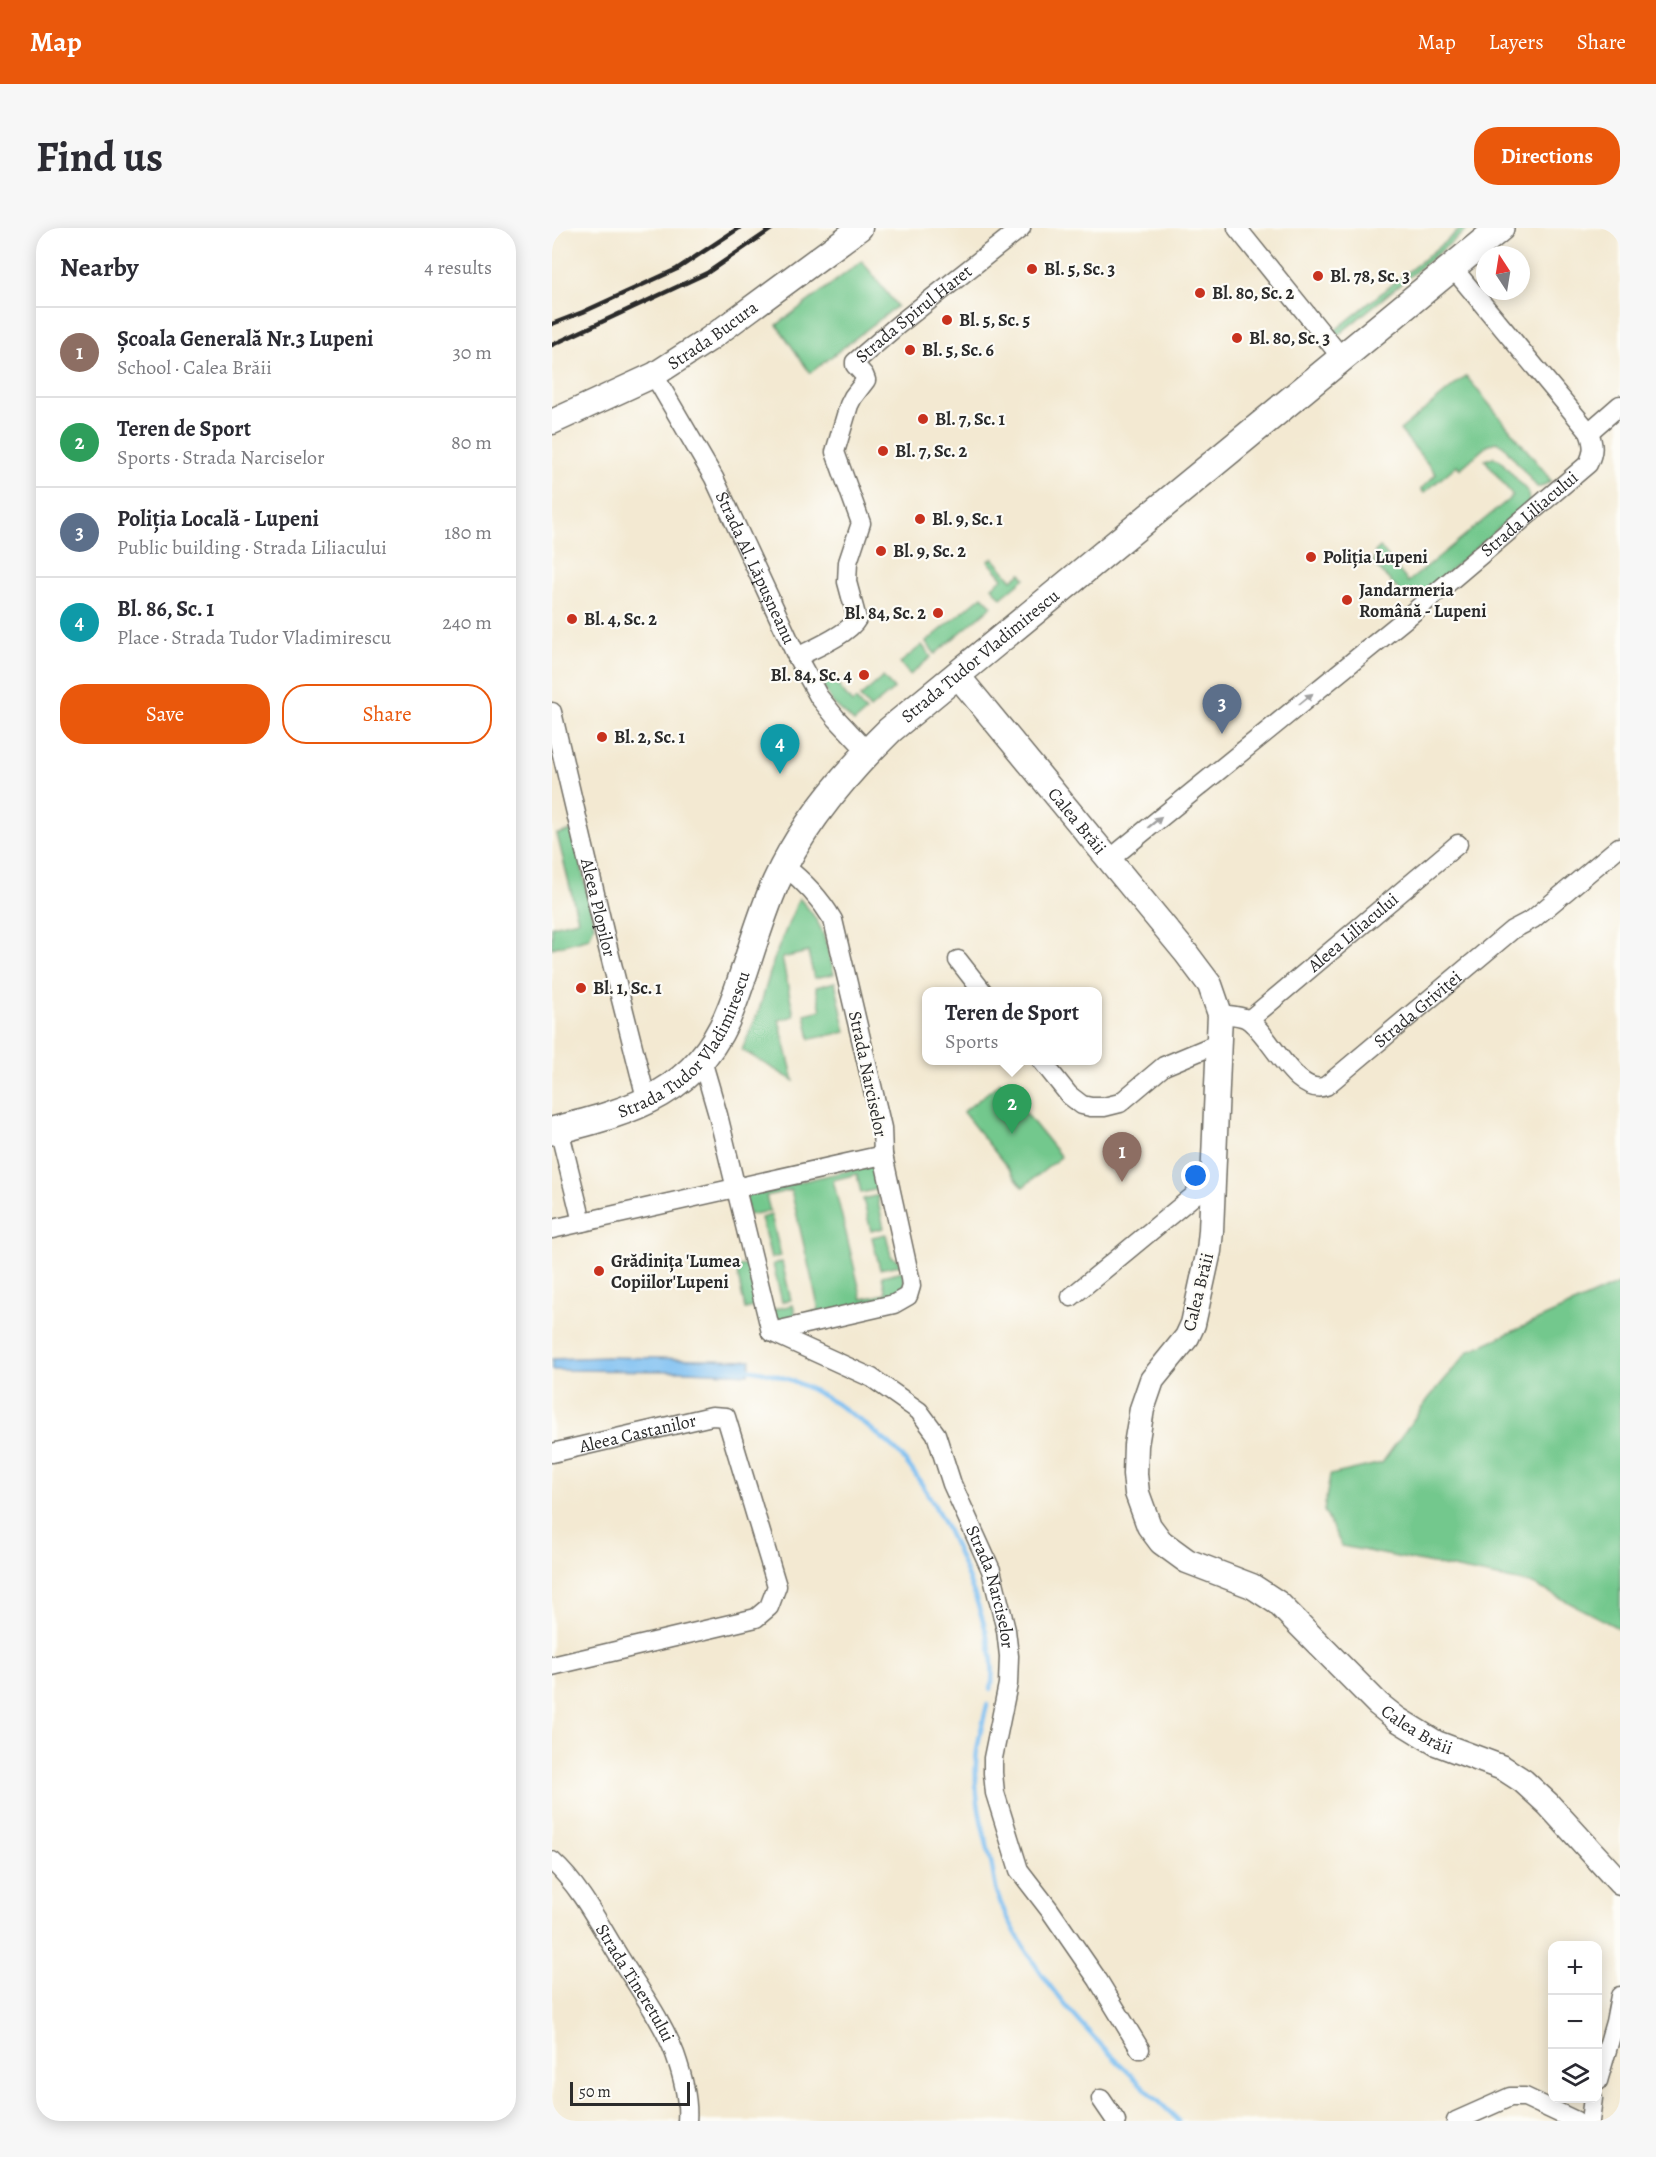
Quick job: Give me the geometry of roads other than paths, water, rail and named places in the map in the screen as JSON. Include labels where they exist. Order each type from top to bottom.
[{"type":"main road","name":"Strada Bucura","points":[[552,422],[654,375],[708,340],[860,228]]},
{"type":"main road","name":"Strada Tudor Vladimirescu","points":[[556,1130],[613,1115],[647,1102],[678,1082],[702,1060],[722,1029],[732,1007],[769,899],[784,866],[822,806],[890,730],[1500,228]]},
{"type":"main road","name":"Calea Brăii","points":[[957,675],[1110,859],[1210,985],[1220,1014],[1209,1251],[1193,1324],[1183,1343],[1152,1380],[1138,1430],[1135,1461],[1137,1492],[1149,1526],[1161,1542],[1175,1554],[1187,1561],[1252,1586],[1278,1603],[1378,1704],[1397,1719],[1436,1743],[1503,1768],[1523,1781],[1548,1804],[1620,1883]]},
{"type":"street","name":"Strada Spirul Haret","points":[[797,657],[846,630],[855,624],[857,619],[847,582],[848,562],[861,523],[835,452],[849,405],[866,380],[855,362],[1021,228]]},
{"type":"street","points":[[1238,228],[1341,358]]},
{"type":"street","points":[[1452,267],[1591,437],[1619,408]]},
{"type":"street","name":"Strada Al. Lăpușneanu","points":[[654,375],[714,478],[797,657],[819,697],[868,752]]},
{"type":"street","name":"Strada Liliacului","points":[[1110,859],[1410,615],[1581,472],[1592,456],[1591,437]]},
{"type":"street","name":"Aleea Plopilor","points":[[552,712],[647,1102]]},
{"type":"street","name":"Aleea Liliacului","points":[[1249,1020],[1458,844]]},
{"type":"street","name":"Strada Griviţei","points":[[1249,1020],[1304,1084],[1320,1089],[1512,930],[1533,919],[1619,847]]},
{"type":"street","name":"Strada Narciselor","points":[[552,1229],[882,1155],[882,1128],[833,920],[825,905],[805,882],[784,866]]},
{"type":"street","points":[[958,960],[979,987]]},
{"type":"street","points":[[1220,1014],[1249,1020]]},
{"type":"street","points":[[1045,1065],[1069,1095],[1082,1105],[1104,1107],[1120,1102],[1164,1066],[1219,1043]]},
{"type":"street","points":[[702,1060],[718,1115],[771,1332],[894,1304],[908,1296],[910,1278],[882,1155]]},
{"type":"street","points":[[556,1130],[582,1222]]},
{"type":"street","points":[[1071,1297],[1214,1179]]},
{"type":"street","name":"Strada Narciselor","points":[[771,1332],[872,1378],[919,1411],[936,1434],[952,1484],[991,1570],[1006,1630],[1009,1656],[1008,1684],[995,1748],[993,1773],[995,1793],[1019,1870],[1098,1980],[1140,2049]]},
{"type":"street","name":"Aleea Castanilor","points":[[552,1454],[712,1416],[726,1417],[777,1586],[769,1607],[756,1618],[552,1666]]},
{"type":"street","name":"Strada Tineretului","points":[[552,1861],[570,1881],[594,1916],[663,2029],[681,2073],[687,2121]]},
{"type":"street","points":[[1602,2067],[1620,1996]]},
{"type":"street","points":[[1456,2121],[1510,2097],[1526,2097],[1576,2121]]},
{"type":"street","points":[[1101,2099],[1116,2121]]},
{"type":"street","points":[[1590,2121],[1592,2103]]},
{"type":"water","points":[[607,1357],[751,1360],[748,1374],[552,1370],[552,1359]]},
{"type":"waterway","points":[[744,1369],[761,1371],[795,1382],[841,1407],[892,1446],[915,1473],[953,1542],[968,1578],[989,1642],[992,1666],[991,1689]]},
{"type":"waterway","points":[[987,1705],[977,1749],[976,1787],[996,1888],[1004,1912],[1037,1967],[1073,2015],[1179,2121]]},
{"type":"railway","points":[[552,324],[677,269],[739,228]]},
{"type":"railway","points":[[552,345],[707,273],[773,228]]},
{"type":"place","name":"Bl. 5, Sc. 3","points":[[1032,269]]},
{"type":"place","name":"Bl. 78, Sc. 3","points":[[1318,276]]},
{"type":"place","name":"Bl. 80, Sc. 2","points":[[1200,293]]},
{"type":"place","name":"Bl. 5, Sc. 5","points":[[947,320]]},
{"type":"place","name":"Bl. 80, Sc. 3","points":[[1237,338]]},
{"type":"place","name":"Bl. 5, Sc. 6","points":[[910,350]]},
{"type":"place","name":"Bl. 7, Sc. 1","points":[[923,419]]},
{"type":"place","name":"Bl. 7, Sc. 2","points":[[883,451]]},
{"type":"place","name":"Bl. 9, Sc. 1","points":[[920,519]]},
{"type":"place","name":"Bl. 9, Sc. 2","points":[[881,551]]},
{"type":"place","name":"Poliția Lupeni","points":[[1311,557]]},
{"type":"place","name":"Jandarmeria Română - Lupeni","points":[[1347,600]]},
{"type":"place","name":"Bl. 84, Sc. 2","points":[[938,613]]},
{"type":"place","name":"Bl. 4, Sc. 2","points":[[572,619]]},
{"type":"place","name":"Bl. 84, Sc. 4","points":[[864,675]]},
{"type":"place","name":"Poliția Locală - Lupeni","points":[[1222,734]]},
{"type":"place","name":"Bl. 2, Sc. 1","points":[[602,737]]},
{"type":"place","name":"Bl. 86, Sc. 1","points":[[780,774]]},
{"type":"place","name":"Bl. 1, Sc. 1","points":[[581,988]]},
{"type":"place","name":"Teren de Sport","points":[[1012,1134]]},
{"type":"place","name":"Școala Generală Nr.3 Lupeni","points":[[1122,1182]]},
{"type":"place","name":"Grădinița 'Lumea Copiilor'Lupeni","points":[[599,1271]]}]
